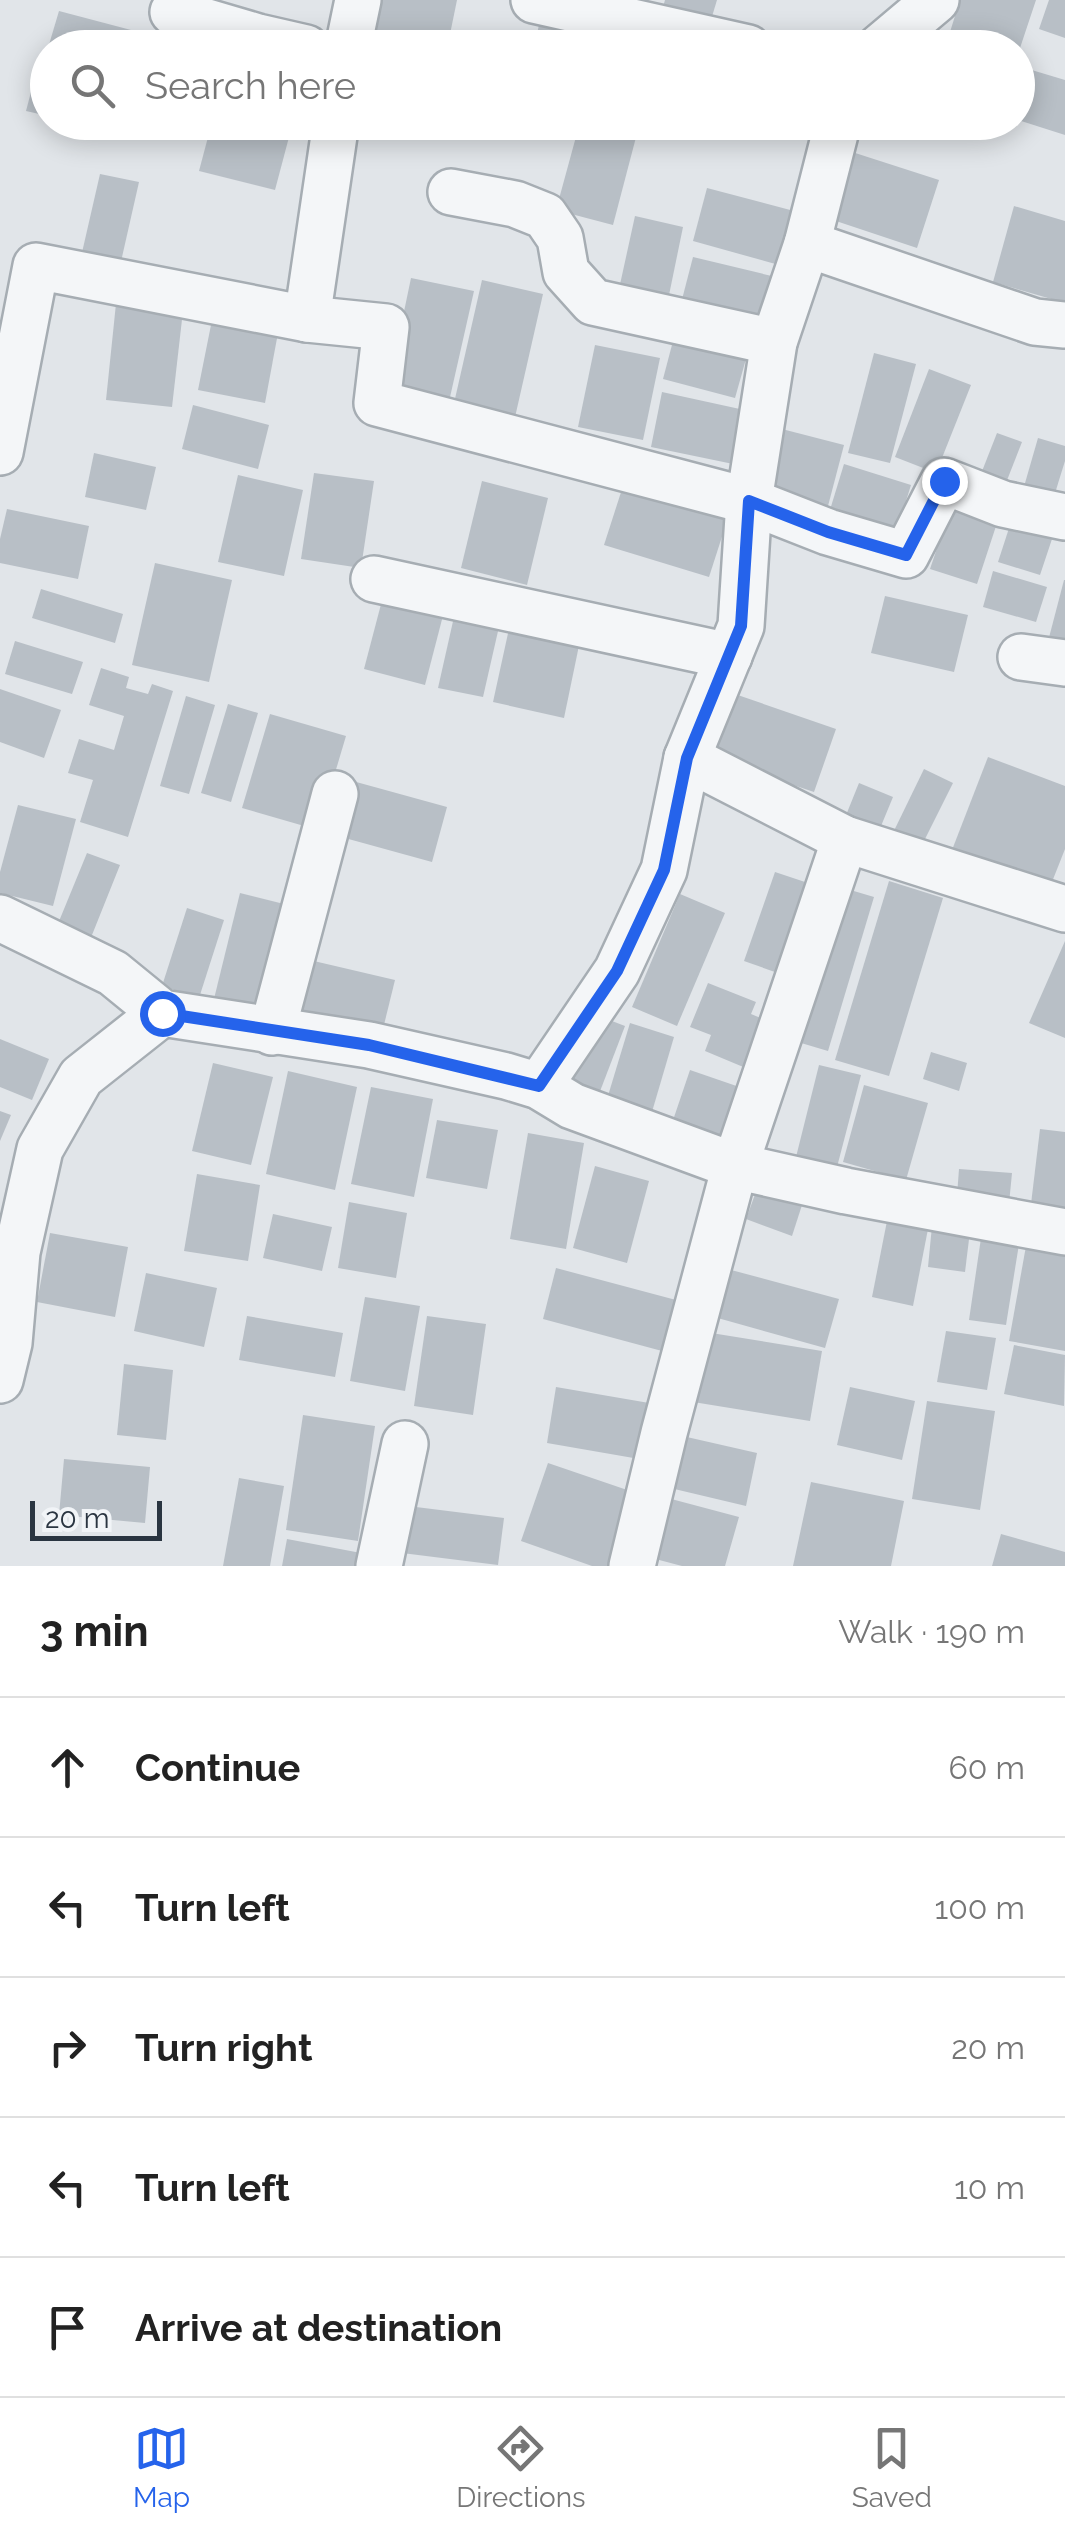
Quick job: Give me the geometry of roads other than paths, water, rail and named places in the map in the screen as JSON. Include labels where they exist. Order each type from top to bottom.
[{"type":"street","points":[[352,30],[358,0]]},
{"type":"street","points":[[534,0],[668,30]]},
{"type":"street","points":[[900,30],[936,0]]},
{"type":"street","points":[[174,12],[234,30]]},
{"type":"street","points":[[308,319],[333,140]]},
{"type":"street","points":[[539,1086],[617,971],[664,870],[687,758],[741,626],[749,501],[774,342],[807,244],[833,140]]},
{"type":"street","points":[[451,192],[515,204],[546,216],[560,238],[566,272],[593,302],[774,342]]},
{"type":"street","points":[[807,244],[1035,322],[1065,325]]},
{"type":"street","points":[[2,432],[36,266],[308,319],[386,328],[377,402],[749,501],[828,532],[906,555],[944,481],[1003,504],[1065,518]]},
{"type":"street","points":[[374,579],[729,656]]},
{"type":"street","points":[[1021,657],[1065,664]]},
{"type":"street","points":[[687,758],[845,839],[1065,909]]},
{"type":"street","points":[[272,1032],[336,794]]},
{"type":"street","points":[[632,1566],[736,1166],[845,839]]},
{"type":"street","points":[[0,918],[113,973],[162,1013],[369,1045],[539,1086],[572,1106],[736,1166],[1065,1232]]},
{"type":"street","points":[[0,1380],[9,1343],[17,1252],[40,1150],[81,1077],[162,1013]]},
{"type":"street","points":[[379,1566],[404,1444]]}]
